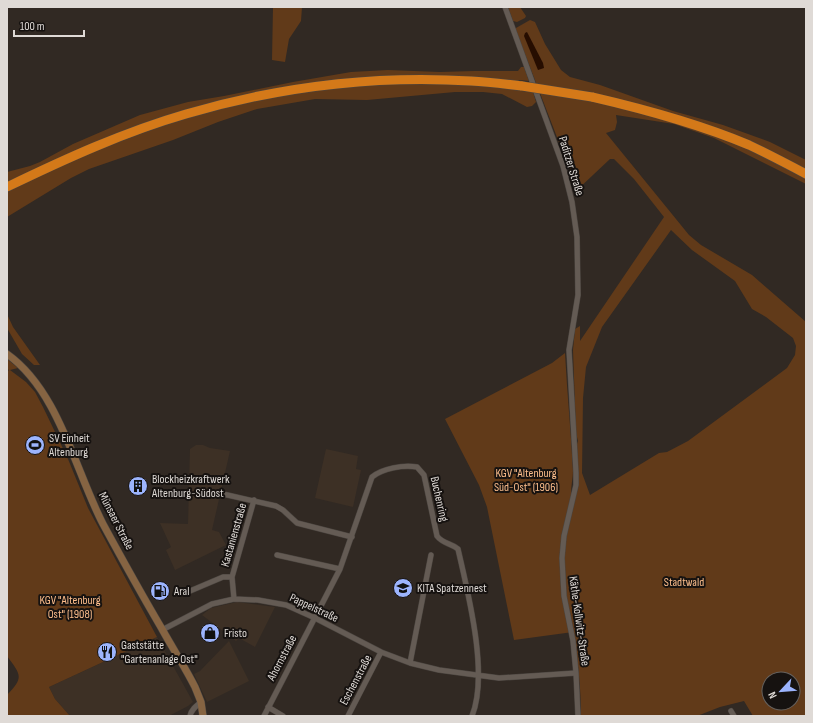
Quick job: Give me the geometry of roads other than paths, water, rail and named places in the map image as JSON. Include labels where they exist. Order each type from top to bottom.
[{"type":"highway","points":[[7,187],[131,132],[186,114],[244,99],[303,88],[361,82],[415,80],[463,80],[522,86],[592,97],[629,106],[714,132],[749,146],[806,174]]},
{"type":"street","name":"Paditzer Straße","points":[[505,7],[563,166],[572,202],[577,237],[578,289],[570,338]]},
{"type":"street","name":"Käthe-Kollwitz-Straße","points":[[570,338],[569,350],[576,485],[564,536],[562,558],[564,596],[573,641],[578,716]]},
{"type":"street","name":"Münsaer Straße","points":[[7,354],[28,374],[49,404],[66,438],[97,511],[162,630],[187,672],[201,702],[203,716]]},
{"type":"street","name":"Buchenring","points":[[315,618],[340,569],[372,477],[377,473],[384,471],[409,466],[417,467],[424,475],[437,536],[446,544],[454,546],[458,549],[469,593],[479,676]]},
{"type":"street","name":"Kastanienstraße","points":[[223,494],[276,506],[283,510],[297,523],[352,537]]},
{"type":"street","name":"Kastanienstraße","points":[[234,599],[232,577],[254,500]]},
{"type":"street","points":[[277,555],[340,569]]},
{"type":"street","points":[[410,663],[431,555]]},
{"type":"street","points":[[190,591],[223,577],[232,577]]},
{"type":"street","name":"Pappelstraße","points":[[162,630],[212,604],[234,599],[258,600],[286,605],[315,618],[381,652],[410,663],[439,670],[500,678],[576,673]]},
{"type":"street","name":"Ahornstraße","points":[[264,716],[315,618]]},
{"type":"street","name":"Eschenstraße","points":[[348,716],[381,652]]},
{"type":"street","points":[[472,716],[479,676]]},
{"type":"street","points":[[190,716],[190,713],[194,707],[201,702]]},
{"type":"street","points":[[268,707],[283,716]]},
{"type":"place","name":"SV Einheit Altenburg","points":[[35,445]]},
{"type":"place","name":"Blockheizkraftwerk Altenburg-Südost","points":[[138,486]]},
{"type":"place","name":"KITA Spatzennest","points":[[403,588]]},
{"type":"place","name":"Aral","points":[[160,591]]},
{"type":"place","name":"Fristo","points":[[210,633]]},
{"type":"place","name":"Gaststätte \"Gartenanlage Ost\"","points":[[107,652]]},
{"type":"park label","name":"KGV \"Altenburg Süd-Ost\" (1906)","points":[[526,480]]},
{"type":"park label","name":"Stadtwald","points":[[684,582]]},
{"type":"park label","name":"KGV \"Altenburg Ost\" (1908)","points":[[70,607]]}]
